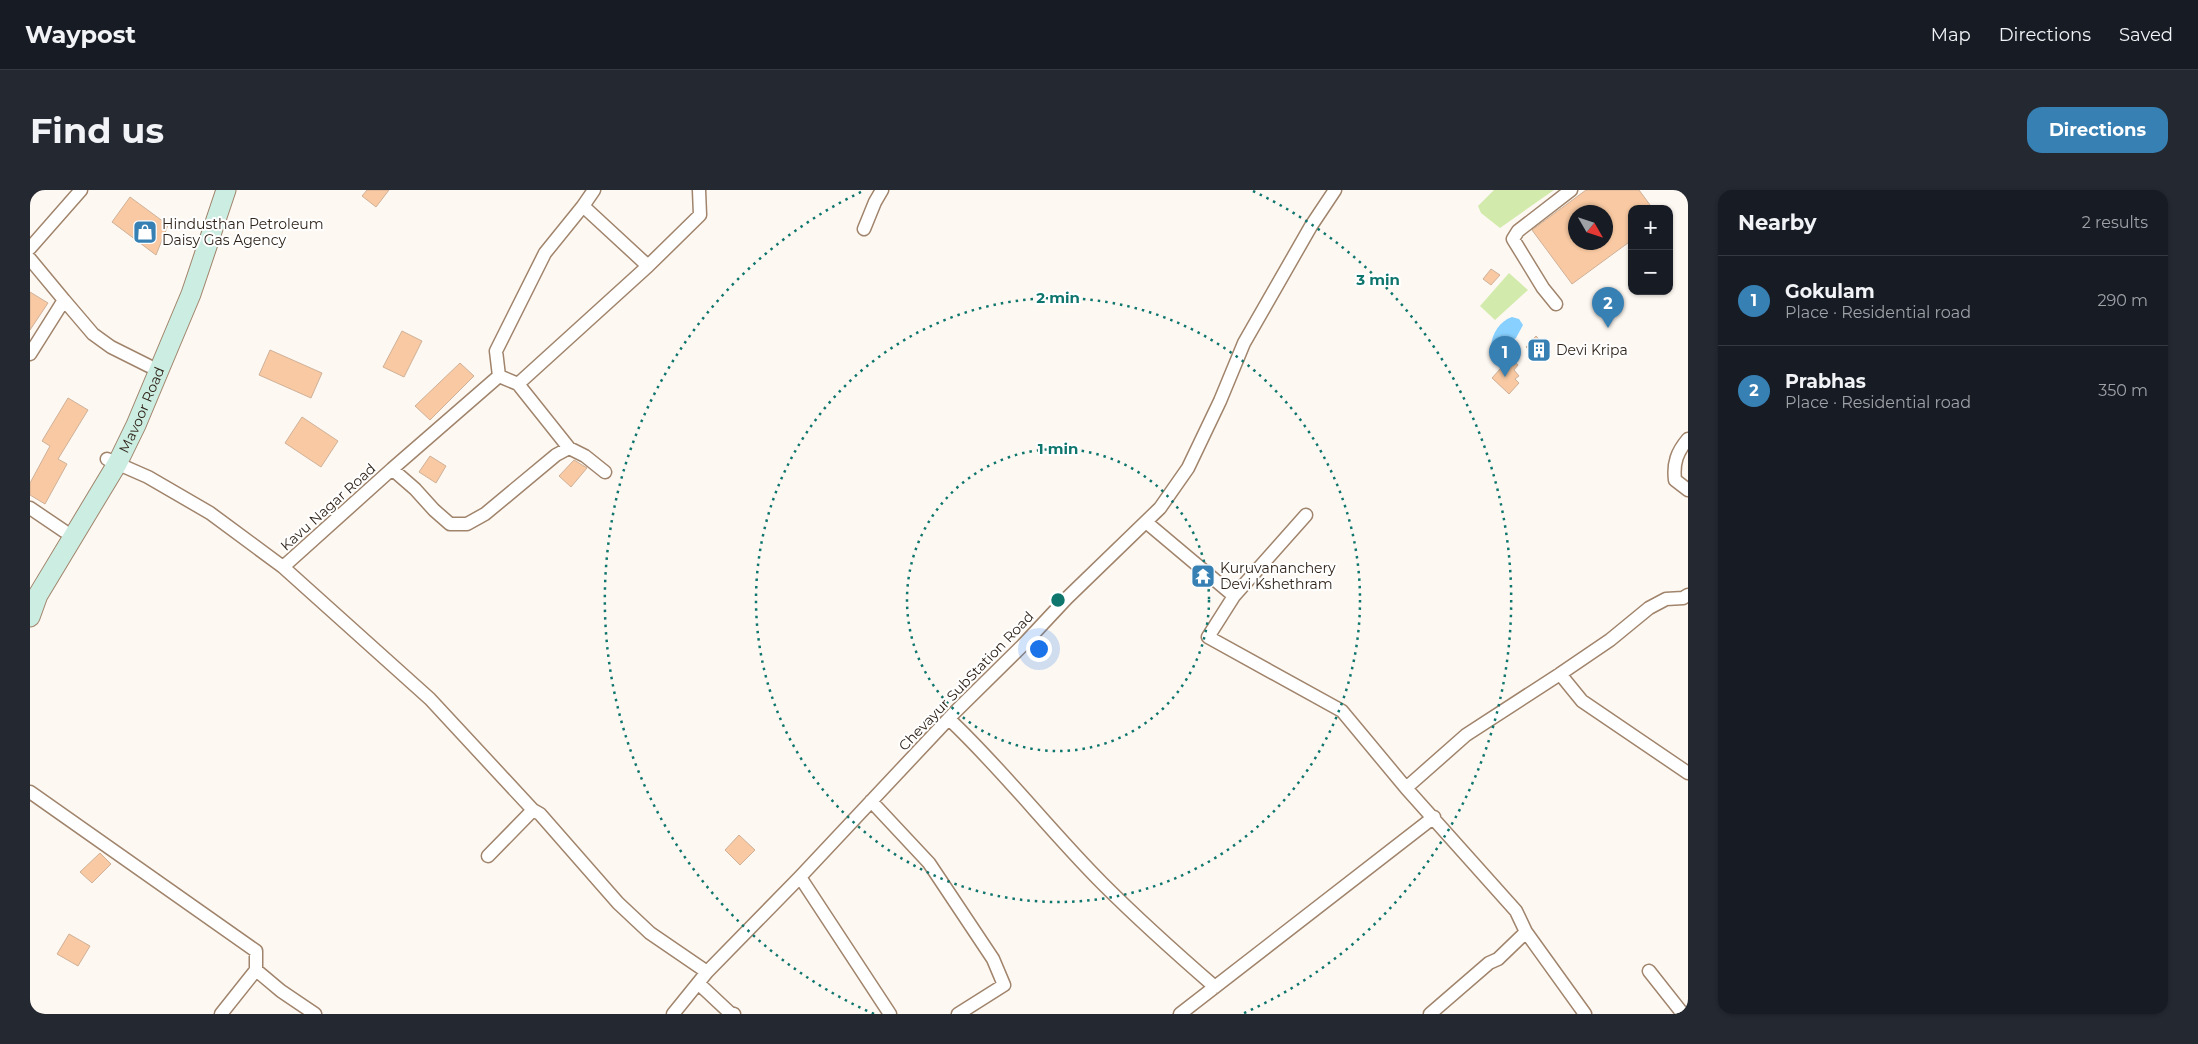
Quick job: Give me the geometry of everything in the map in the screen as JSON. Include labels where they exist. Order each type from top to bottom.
[{"type":"main road","name":"Mavoor Road","points":[[30,588],[64,532],[112,461],[149,366],[183,287],[216,190]]},
{"type":"main road","name":"Mavoor Road","points":[[30,617],[38,595],[112,461],[191,294],[226,190]]},
{"type":"street","points":[[30,248],[80,190]]},
{"type":"street","points":[[499,376],[496,351],[545,253],[594,190]]},
{"type":"street","points":[[518,384],[648,266],[700,215],[699,190]]},
{"type":"street","points":[[864,229],[882,190]]},
{"type":"street","name":"Chevayur SubStation Road","points":[[673,1014],[707,972],[871,801],[1067,598],[1160,508],[1188,468],[1220,401],[1244,343],[1311,226],[1335,190]]},
{"type":"street","points":[[1556,304],[1543,288],[1513,239],[1518,231],[1571,190]]},
{"type":"street","points":[[583,206],[648,266]]},
{"type":"street","points":[[30,259],[93,334],[120,352],[149,366]]},
{"type":"street","points":[[30,354],[64,300]]},
{"type":"street","points":[[499,376],[518,384],[569,448],[585,456],[605,472]]},
{"type":"street","points":[[392,469],[499,376]]},
{"type":"street","points":[[1688,439],[1676,455],[1673,469],[1675,480],[1688,490]]},
{"type":"street","name":"Kavu Nagar Road","points":[[112,461],[148,478],[210,513],[283,567],[392,469],[416,489],[434,510],[450,524],[467,524],[486,514],[556,454],[569,448]]},
{"type":"street","points":[[30,508],[64,532]]},
{"type":"street","points":[[1306,515],[1234,596],[1208,637],[1342,712],[1406,788],[1434,817],[1516,911],[1526,932],[1585,1014]]},
{"type":"street","points":[[1146,522],[1234,596]]},
{"type":"street","points":[[283,567],[430,699],[533,810],[540,814],[618,903],[650,933],[707,972]]},
{"type":"street","points":[[1406,788],[1466,735],[1610,640],[1649,608],[1666,598],[1683,598],[1688,595]]},
{"type":"street","points":[[1560,674],[1582,701],[1688,774]]},
{"type":"street","points":[[950,720],[976,745],[1103,883],[1174,951],[1216,987]]},
{"type":"street","points":[[30,792],[256,951],[256,970],[221,1014]]},
{"type":"street","points":[[871,801],[929,863],[993,959],[1004,985],[958,1014]]},
{"type":"street","points":[[488,856],[533,810]]},
{"type":"street","points":[[1180,1014],[1434,817]]},
{"type":"street","points":[[800,877],[890,1014]]},
{"type":"street","points":[[1430,1014],[1489,963],[1498,959],[1526,932]]},
{"type":"street","points":[[256,970],[281,991],[314,1014]]},
{"type":"street","points":[[1650,971],[1682,1014]]},
{"type":"street","points":[[698,983],[730,1013],[734,1014]]},
{"type":"green space","points":[[1494,190],[1554,190],[1500,228],[1481,213],[1478,206]]},
{"type":"green space","points":[[1509,273],[1528,290],[1495,320],[1480,306]]},
{"type":"water","points":[[1512,317],[1519,319],[1523,325],[1516,338],[1497,353],[1491,346],[1493,337],[1497,328]]},
{"type":"building","points":[[367,190],[389,190],[376,207],[362,196]]},
{"type":"building","points":[[1586,190],[1639,190],[1650,205],[1628,205],[1628,243],[1572,284],[1532,230]]},
{"type":"building","points":[[130,197],[168,225],[156,255],[112,222]]},
{"type":"building","points":[[1491,269],[1500,275],[1491,285],[1483,279]]},
{"type":"building","points":[[30,292],[48,303],[30,330]]},
{"type":"building","points":[[402,331],[422,341],[404,377],[383,367]]},
{"type":"building","name":"Devi Kripa","points":[[1536,336],[1551,352],[1542,362],[1526,347]]},
{"type":"building","points":[[270,350],[322,373],[311,398],[259,375]]},
{"type":"building","points":[[1510,358],[1518,365],[1514,370],[1519,376],[1515,379],[1519,383],[1509,394],[1492,378]]},
{"type":"building","points":[[460,363],[474,376],[430,420],[415,406]]},
{"type":"building","points":[[68,398],[88,410],[58,459],[67,464],[45,504],[30,495],[30,483],[50,446],[42,441]]},
{"type":"building","points":[[302,417],[338,441],[321,467],[285,443]]},
{"type":"building","points":[[430,456],[446,466],[436,483],[419,472]]},
{"type":"building","points":[[574,460],[587,468],[571,487],[559,476]]},
{"type":"building","points":[[739,835],[755,850],[740,865],[725,850]]},
{"type":"building","points":[[100,853],[111,864],[92,883],[80,872]]},
{"type":"building","points":[[69,934],[90,946],[78,966],[57,954]]},
{"type":"place","name":"Hindusthan Petroleum Daisy Gas Agency","points":[[145,232]]},
{"type":"place","name":"Prabhas","points":[[1608,328]]},
{"type":"place","name":"Devi Kripa","points":[[1539,350]]},
{"type":"place","name":"Gokulam","points":[[1505,377]]},
{"type":"place","name":"Kuruvananchery Devi Kshethram","points":[[1203,576]]}]
